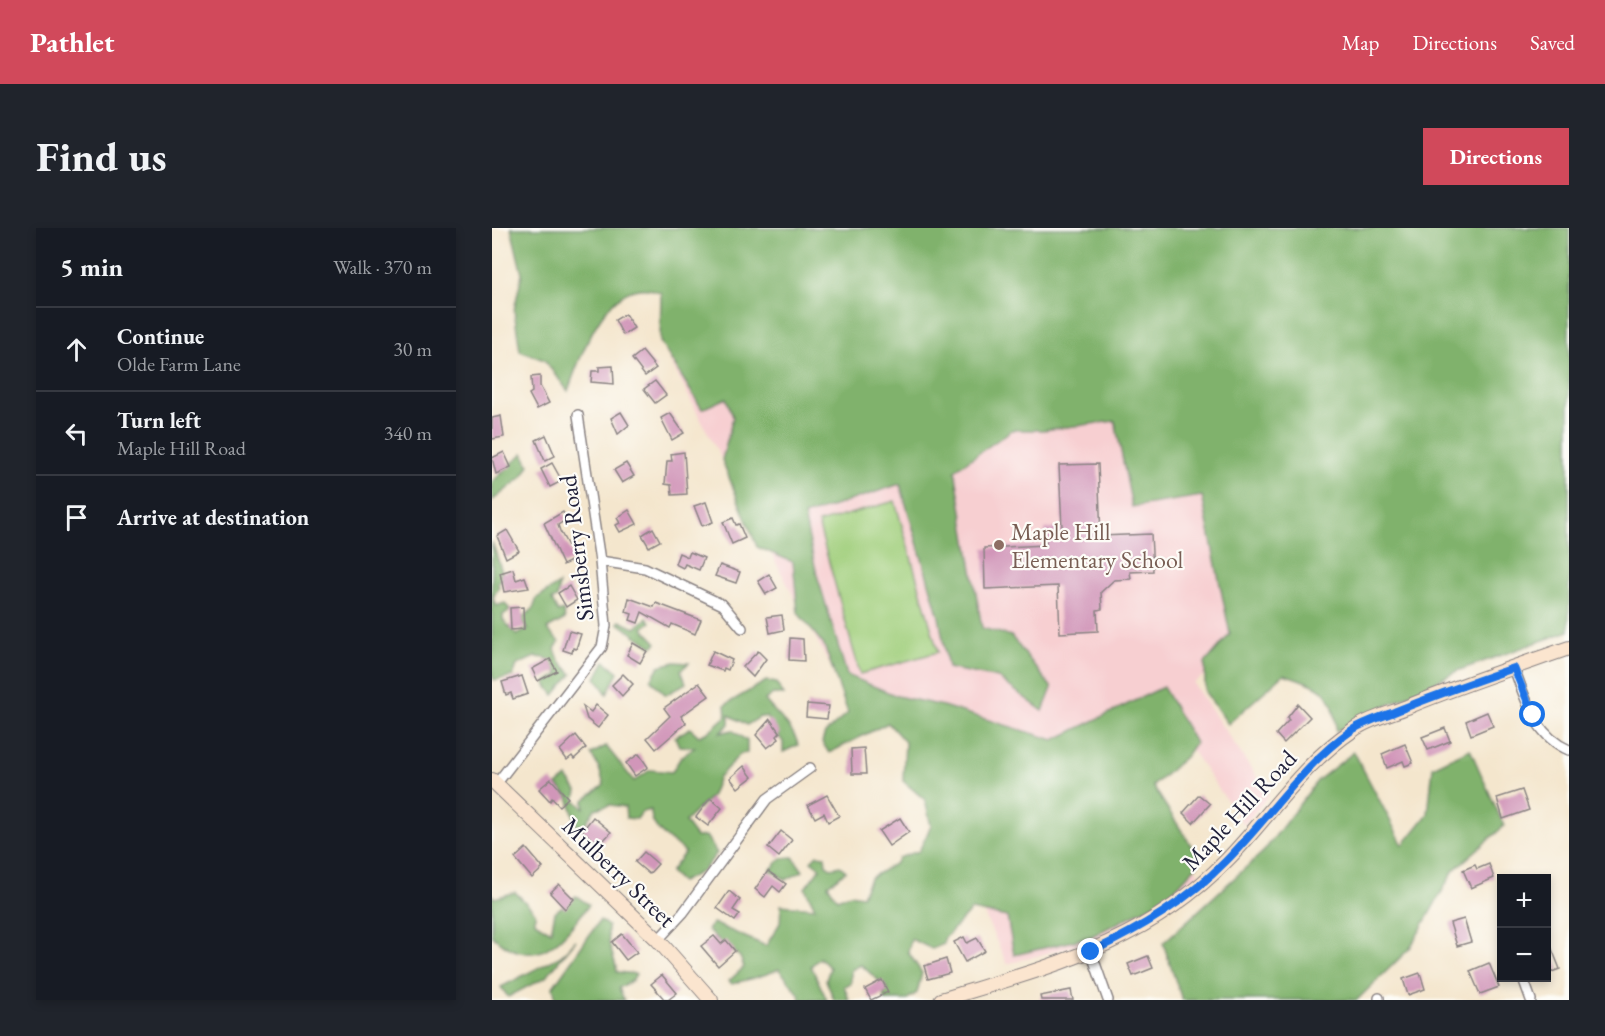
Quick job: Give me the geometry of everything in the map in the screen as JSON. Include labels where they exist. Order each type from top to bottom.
[{"type":"street","name":"Simsberry Road","points":[[494,781],[602,647],[606,626],[600,561],[578,416]]},
{"type":"street","points":[[600,561],[645,568],[723,604],[742,628]]},
{"type":"street","name":"Maple Hill Road","points":[[941,1000],[1091,952],[1132,933],[1182,900],[1204,882],[1227,860],[1311,764],[1355,728],[1437,694],[1569,648]]},
{"type":"street","points":[[1514,668],[1533,715],[1552,743],[1569,750]]},
{"type":"street","points":[[658,940],[683,913],[767,799],[810,768]]},
{"type":"street","name":"Mulberry Street","points":[[494,781],[658,940],[711,1000]]},
{"type":"street","points":[[1091,952],[1108,1000]]},
{"type":"street","points":[[1524,982],[1531,1000]]},
{"type":"shaded area","name":"Maple Hill Elementary School","points":[[661,293],[1171,411],[1271,631],[1193,683],[1269,795],[1244,825],[1158,702],[1107,734],[1199,874],[1167,898],[1099,939],[1007,964],[892,713],[829,753],[822,742],[857,717],[660,342]]},
{"type":"green space","points":[[511,228],[1569,228],[1569,631],[1457,671],[1336,731],[1333,706],[1329,697],[1316,686],[1284,674],[1228,724],[1205,692],[1205,663],[1230,634],[1202,496],[1132,507],[1115,421],[1043,430],[1012,430],[955,470],[982,628],[1011,636],[1052,688],[1043,711],[998,678],[948,668],[939,617],[900,484],[804,516],[817,575],[847,675],[897,696],[943,706],[1054,740],[1163,687],[1195,743],[1186,756],[1153,786],[1201,861],[1167,898],[1090,937],[1014,955],[1007,917],[971,910],[944,939],[944,944],[932,949],[911,939],[908,952],[922,973],[917,993],[906,1000],[885,1000],[884,995],[888,989],[861,965],[851,970],[851,984],[844,986],[849,1000],[834,1000],[826,980],[830,968],[820,958],[811,966],[827,1000],[800,1000],[799,994],[779,969],[732,984],[729,981],[744,967],[740,957],[707,930],[713,923],[766,946],[780,923],[781,905],[815,908],[805,888],[820,868],[811,861],[817,855],[825,856],[826,865],[831,868],[840,866],[846,871],[828,885],[837,899],[850,894],[862,896],[870,878],[896,863],[898,858],[919,851],[931,826],[925,800],[903,781],[905,742],[888,723],[829,753],[822,742],[825,733],[848,713],[824,645],[798,613],[793,562],[757,547],[722,460],[733,417],[726,398],[702,409],[660,342],[661,293],[643,289],[626,293],[612,304],[589,338],[568,391],[544,360],[520,351],[514,310],[522,274]]},
{"type":"green space","points":[[523,453],[529,465],[522,477],[492,501],[492,482]]},
{"type":"green space","points":[[895,501],[938,652],[860,674],[818,523]]},
{"type":"green space","points":[[492,542],[504,578],[497,583],[499,586],[493,598],[496,606],[505,603],[510,610],[503,615],[503,620],[517,635],[528,629],[521,619],[533,609],[537,598],[559,584],[557,598],[552,600],[558,612],[563,610],[565,619],[547,629],[559,642],[555,649],[559,660],[572,674],[554,695],[545,683],[559,674],[546,658],[535,657],[517,665],[513,676],[494,680],[492,675]]},
{"type":"green space","points":[[647,618],[651,622],[643,628],[657,643],[652,647],[618,623],[620,621],[635,628]]},
{"type":"green space","points":[[605,661],[618,672],[607,694],[596,678]]},
{"type":"green space","points":[[675,662],[689,663],[681,670],[686,683],[666,695],[651,680],[659,666]]},
{"type":"green space","points":[[766,681],[776,683],[784,695],[773,694],[765,700],[789,727],[798,745],[783,752],[783,742],[766,717],[760,717],[747,725],[729,715],[729,724],[720,733],[732,730],[747,741],[747,753],[740,754],[719,777],[712,795],[685,822],[696,837],[706,836],[717,853],[703,871],[681,882],[670,872],[685,852],[662,834],[654,824],[651,810],[642,812],[637,819],[626,818],[625,807],[610,805],[595,809],[583,827],[576,825],[568,796],[557,785],[567,777],[577,791],[575,800],[584,808],[584,800],[604,785],[599,768],[591,754],[606,746],[634,781],[650,770],[672,772],[681,757],[695,747],[679,746],[675,737],[690,728],[699,736],[708,732],[726,716],[725,705]]},
{"type":"green space","points":[[1470,749],[1504,826],[1454,870],[1410,948],[1357,1000],[1182,1000],[1163,943],[1264,851],[1317,781],[1354,752],[1403,845],[1428,814],[1433,767]]},
{"type":"green space","points":[[793,857],[803,871],[786,880],[770,870],[782,858]]},
{"type":"green space","points":[[515,892],[535,912],[535,922],[551,932],[555,912],[576,896],[589,905],[568,931],[547,949],[535,953],[522,953],[492,936],[492,895],[495,898]]},
{"type":"green space","points":[[600,920],[608,926],[617,972],[636,974],[632,981],[619,988],[624,1000],[556,1000],[553,987]]},
{"type":"green space","points":[[576,940],[546,977],[508,997],[501,987],[561,956]]},
{"type":"building","points":[[625,314],[634,328],[623,335],[615,320]]},
{"type":"building","points":[[642,351],[656,368],[645,376],[632,359]]},
{"type":"building","points":[[613,366],[614,384],[591,382],[592,371],[599,371],[599,367]]},
{"type":"building","points":[[540,376],[540,386],[549,403],[537,409],[529,394],[532,392],[531,377]]},
{"type":"building","points":[[655,381],[666,395],[655,403],[644,389]]},
{"type":"building","points":[[621,412],[629,425],[618,434],[611,418]]},
{"type":"building","points":[[670,413],[684,433],[672,440],[661,418]]},
{"type":"building","points":[[501,416],[504,437],[492,439],[492,418]]},
{"type":"building","points":[[546,435],[555,456],[545,461],[536,440]]},
{"type":"building","points":[[504,452],[511,467],[496,474],[492,458]]},
{"type":"building","points":[[684,452],[687,494],[672,495],[671,485],[665,484],[667,461],[672,461],[671,454]]},
{"type":"building","points":[[552,463],[562,481],[550,487],[541,469]]},
{"type":"building","points":[[626,463],[634,476],[622,483],[614,470]]},
{"type":"building","points":[[1098,464],[1101,536],[1151,534],[1153,571],[1130,572],[1131,579],[1114,580],[1101,592],[1102,609],[1097,610],[1098,631],[1060,633],[1058,586],[985,589],[984,548],[1046,545],[1045,529],[1062,528],[1059,465]]},
{"type":"building","points":[[706,502],[713,522],[702,526],[694,506]]},
{"type":"building","points":[[629,510],[637,524],[620,532],[616,525],[620,523],[617,518]]},
{"type":"building","points":[[563,512],[567,519],[558,525],[575,559],[563,565],[544,523]]},
{"type":"building","points":[[733,518],[736,525],[739,524],[745,538],[732,544],[723,522]]},
{"type":"building","points":[[653,528],[660,541],[649,547],[642,535]]},
{"type":"building","points":[[507,530],[519,551],[506,558],[497,536]]},
{"type":"building","points":[[690,552],[704,558],[699,570],[685,564],[683,568],[675,564],[679,553],[688,557]]},
{"type":"building","points":[[720,565],[740,572],[736,583],[715,576]]},
{"type":"building","points":[[513,569],[516,580],[525,577],[529,588],[504,592],[500,573]]},
{"type":"building","points":[[769,574],[777,588],[766,594],[758,581]]},
{"type":"building","points":[[569,586],[577,600],[566,607],[558,593]]},
{"type":"building","points":[[629,598],[654,607],[656,603],[701,620],[695,634],[672,624],[670,628],[642,612],[638,623],[630,620],[632,614],[626,612]]},
{"type":"building","points":[[523,607],[524,629],[511,630],[510,608]]},
{"type":"building","points":[[782,615],[784,630],[770,633],[767,617]]},
{"type":"building","points":[[569,631],[581,634],[576,649],[573,648],[572,653],[563,650]]},
{"type":"building","points":[[790,638],[803,639],[804,661],[789,660]]},
{"type":"building","points":[[633,643],[647,651],[640,663],[627,655]]},
{"type":"building","points":[[713,651],[732,660],[728,670],[724,668],[723,671],[707,665]]},
{"type":"building","points":[[758,651],[766,659],[753,677],[743,667]]},
{"type":"building","points":[[550,659],[557,671],[538,681],[532,669]]},
{"type":"building","points":[[623,674],[633,684],[622,696],[612,685]]},
{"type":"building","points":[[522,676],[528,694],[513,699],[511,693],[506,695],[502,682]]},
{"type":"building","points":[[699,683],[709,696],[681,716],[686,723],[656,749],[647,738],[670,716],[664,708]]},
{"type":"building","points":[[807,704],[829,706],[827,719],[806,717]]},
{"type":"building","points":[[1298,704],[1310,717],[1284,743],[1276,734],[1289,720],[1287,718]]},
{"type":"building","points":[[596,705],[608,715],[598,728],[587,719],[583,706],[591,712]]},
{"type":"building","points":[[1487,712],[1493,726],[1471,735],[1466,721]]},
{"type":"building","points":[[770,719],[780,733],[777,736],[779,739],[767,748],[756,735]]},
{"type":"building","points":[[1445,728],[1450,741],[1428,750],[1422,737]]},
{"type":"building","points":[[576,735],[586,748],[574,759],[572,756],[567,760],[560,750]]},
{"type":"building","points":[[1405,744],[1413,763],[1405,766],[1403,761],[1387,768],[1382,754]]},
{"type":"building","points":[[864,748],[866,774],[852,774],[851,749]]},
{"type":"building","points":[[639,754],[648,767],[635,776],[626,763]]},
{"type":"building","points":[[744,766],[752,777],[738,788],[730,778]]},
{"type":"building","points":[[551,779],[568,798],[559,806],[552,798],[550,801],[539,789]]},
{"type":"building","points":[[1522,790],[1529,810],[1503,819],[1497,798]]},
{"type":"building","points":[[827,795],[839,816],[828,822],[824,813],[815,818],[808,805]]},
{"type":"building","points":[[1199,795],[1210,804],[1193,823],[1183,813]]},
{"type":"building","points":[[710,798],[722,808],[708,826],[696,817]]},
{"type":"building","points":[[593,817],[611,832],[602,842],[597,838],[595,841],[582,831]]},
{"type":"building","points":[[900,818],[909,832],[889,846],[879,831]]},
{"type":"building","points":[[781,831],[792,840],[779,857],[768,848]]},
{"type":"building","points":[[526,848],[543,868],[532,878],[515,858]]},
{"type":"building","points":[[644,852],[658,864],[649,874],[635,862]]},
{"type":"building","points":[[1489,864],[1494,878],[1471,888],[1463,870],[1475,865],[1477,869]]},
{"type":"building","points":[[768,871],[786,884],[780,892],[773,886],[765,897],[755,889]]},
{"type":"building","points":[[559,884],[574,899],[565,909],[550,893]]},
{"type":"building","points":[[729,891],[740,900],[733,910],[740,914],[735,921],[717,908]]},
{"type":"building","points":[[1464,919],[1471,942],[1457,946],[1450,923]]},
{"type":"building","points":[[622,934],[637,952],[626,960],[612,942]]},
{"type":"building","points":[[714,936],[721,944],[726,940],[735,951],[718,966],[701,946]]},
{"type":"building","points":[[964,937],[967,943],[977,938],[985,951],[965,962],[954,942]]},
{"type":"building","points":[[1551,946],[1560,969],[1551,972]]},
{"type":"building","points":[[1148,956],[1153,968],[1133,976],[1128,964]]},
{"type":"building","points":[[946,959],[950,973],[928,979],[924,966]]},
{"type":"building","points":[[1489,963],[1499,987],[1480,994],[1470,971]]},
{"type":"building","points":[[1420,973],[1425,989],[1408,995],[1403,979]]},
{"type":"building","points":[[662,975],[677,993],[668,1000],[665,1000],[651,984]]},
{"type":"building","points":[[882,980],[888,992],[871,1000],[865,989]]},
{"type":"building","points":[[1071,990],[1073,1000],[1041,1000],[1040,996]]},
{"type":"place","name":"Maple Hill Elementary School","points":[[999,545]]},
{"type":"route","points":[[1091,952],[1132,933],[1182,900],[1204,882],[1227,860],[1311,764],[1355,728],[1437,694],[1514,668],[1533,715]]}]
